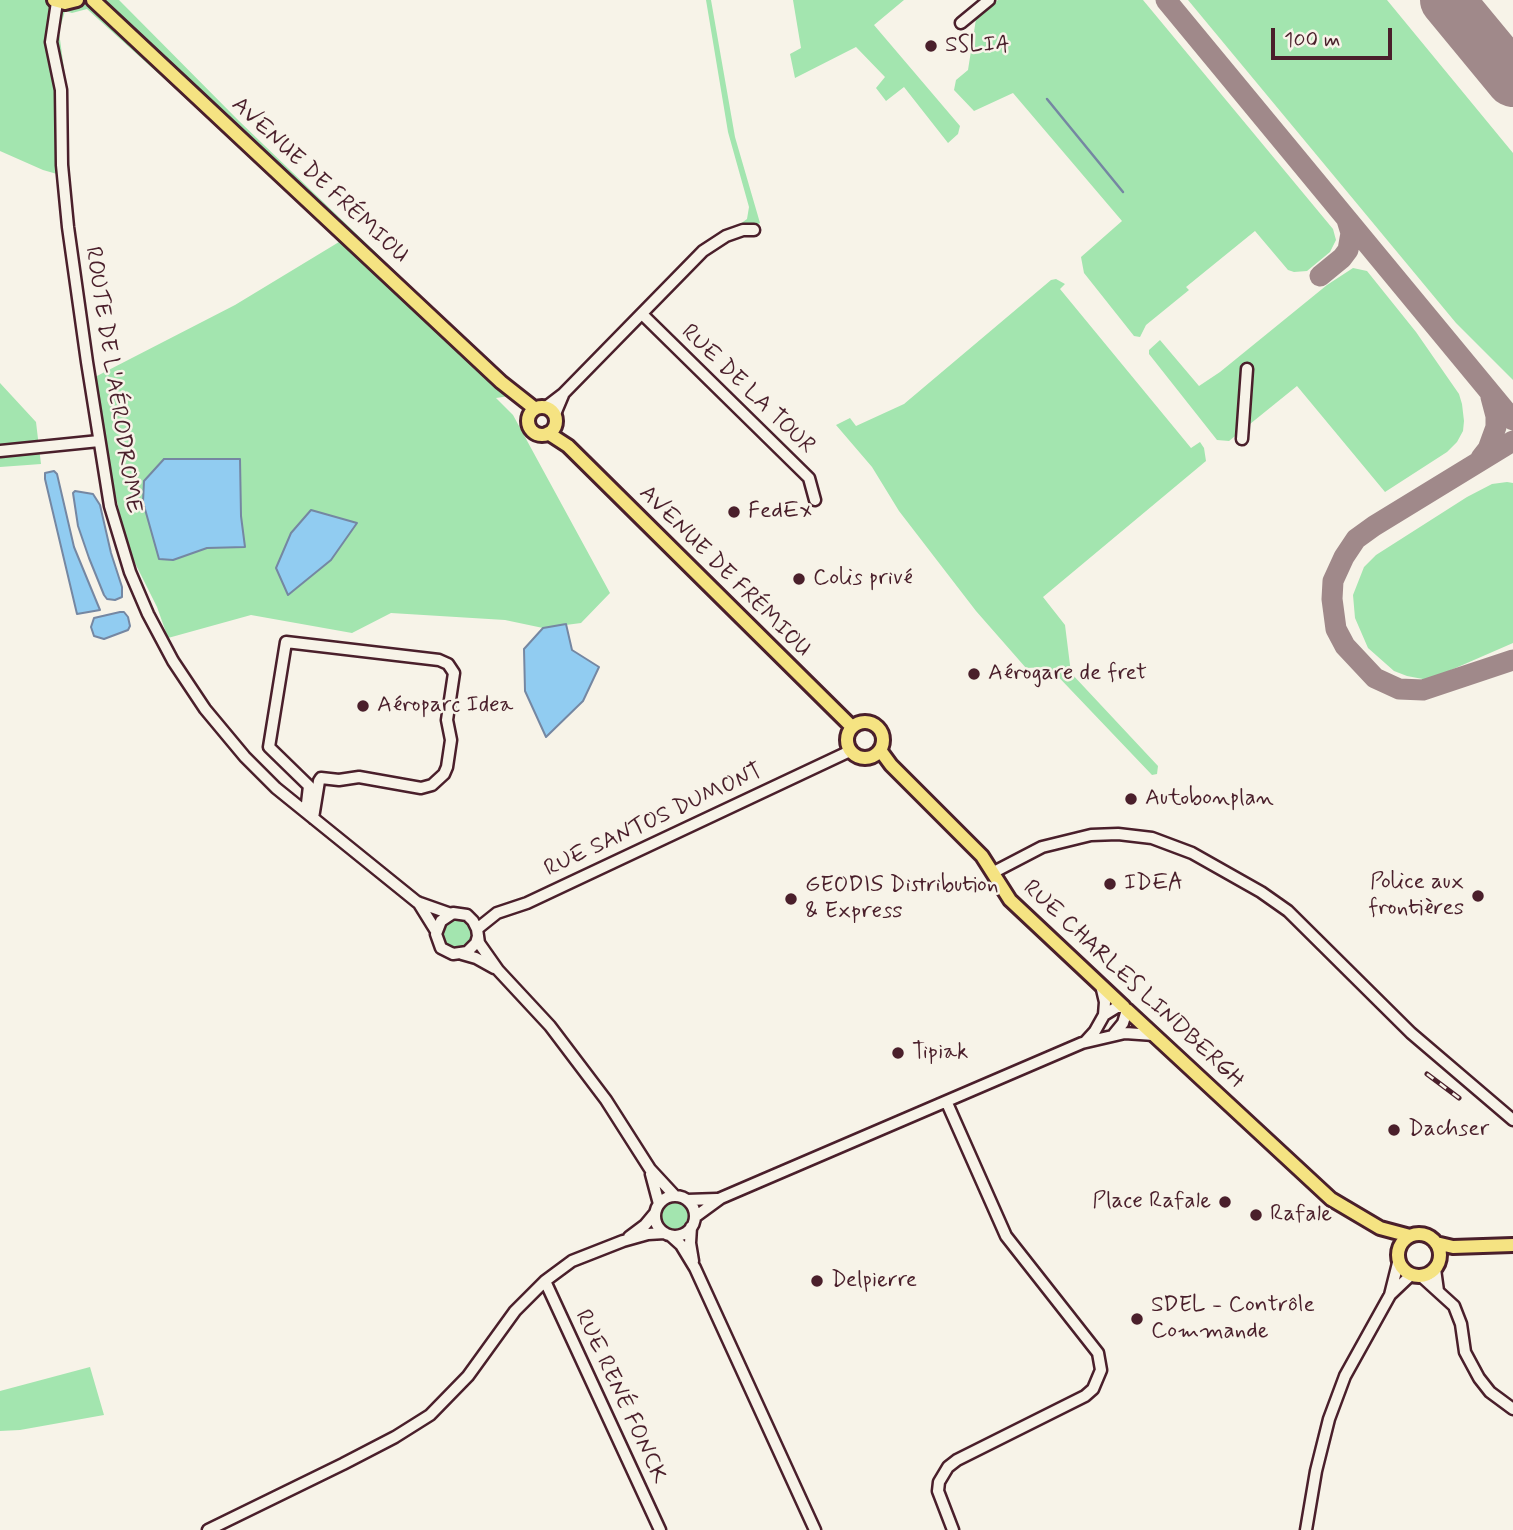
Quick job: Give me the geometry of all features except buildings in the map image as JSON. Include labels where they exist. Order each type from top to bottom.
[{"type":"main road","points":[[56,1],[65,3],[77,0]]},
{"type":"main road","name":"AVENUE DE FRÉMIOU","points":[[93,0],[514,394],[545,417],[568,446],[852,727]]},
{"type":"main road","points":[[863,722],[874,724],[882,733],[880,750],[871,757],[854,755],[850,751],[847,736],[852,727],[863,722]]},
{"type":"main road","name":"RUE CHARLES LINDBERGH","points":[[880,750],[891,765],[976,849],[994,872],[1010,900],[1320,1190],[1380,1228],[1410,1236]]},
{"type":"main road","name":"RUE CHARLES LINDBERGH","points":[[1380,1228],[1399,1254]]},
{"type":"main road","points":[[1424,1234],[1436,1243],[1453,1247],[1513,1245],[1497,1250],[1453,1255],[1416,1275],[1403,1268],[1399,1254],[1410,1236],[1424,1234]]},
{"type":"main road","points":[[1436,1243],[1440,1251],[1437,1265]]},
{"type":"street","points":[[961,23],[989,0]]},
{"type":"street","name":"ROUTE DE L'AÉRODROME","points":[[56,1],[51,42],[61,90],[61,133],[68,228],[110,506],[130,572],[173,662],[205,709],[245,757],[309,815],[417,902],[436,931]]},
{"type":"street","points":[[545,417],[563,394],[704,251],[720,239],[743,230],[754,230]]},
{"type":"street","name":"RUE DE LA TOUR","points":[[642,314],[809,478],[815,500]]},
{"type":"street","points":[[1242,439],[1247,369]]},
{"type":"street","points":[[0,451],[99,441]]},
{"type":"street","points":[[288,641],[439,660],[449,664],[454,673],[447,720],[451,740],[444,774],[432,785],[421,788],[359,777],[320,779],[309,815],[309,786],[269,747],[285,643],[288,641]]},
{"type":"street","name":"RUE SANTOS DUMONT","points":[[478,933],[497,913],[527,903],[850,751]]},
{"type":"street","points":[[994,872],[1042,847],[1091,835],[1138,836],[1180,847],[1261,892],[1288,911],[1437,1058],[1513,1122]]},
{"type":"street","name":"ROUTE DE L'AÉRODROME","points":[[417,902],[451,914]]},
{"type":"street","points":[[497,913],[451,914],[440,921],[436,931],[441,948],[453,954],[476,958],[498,970]]},
{"type":"street","points":[[467,915],[478,933],[479,943],[498,970],[550,1026],[578,1062],[628,1131],[650,1169],[675,1196],[687,1200],[721,1198]]},
{"type":"street","points":[[462,954],[476,943],[478,933]]},
{"type":"street","points":[[1101,985],[1104,1015]]},
{"type":"street","points":[[1084,1042],[1111,1009],[1126,1009],[1123,1023],[1114,1034]]},
{"type":"street","points":[[208,1530],[343,1464],[430,1415],[468,1376],[515,1311],[545,1281],[572,1261],[648,1234],[684,1233],[693,1221],[721,1198],[1084,1042],[1114,1034],[1154,1035]]},
{"type":"street","points":[[947,1102],[1006,1236],[1098,1353],[1101,1361],[1098,1380],[1085,1396],[948,1467],[939,1482],[938,1491],[953,1530]]},
{"type":"street","points":[[650,1169],[657,1209],[656,1223],[681,1245],[695,1268],[816,1530]]},
{"type":"street","points":[[623,1241],[645,1225],[663,1200],[675,1196]]},
{"type":"street","points":[[687,1200],[691,1205],[693,1221],[690,1243],[695,1268]]},
{"type":"street","points":[[1306,1530],[1321,1448],[1338,1393],[1390,1295],[1399,1254]]},
{"type":"street","points":[[1437,1265],[1438,1292]]},
{"type":"street","points":[[1390,1295],[1416,1275],[1451,1302],[1461,1324],[1465,1352],[1474,1371],[1490,1392],[1513,1409]]},
{"type":"street","name":"RUE RENÉ FONCK","points":[[545,1281],[660,1530]]},
{"type":"green space","points":[[0,0],[119,0],[239,121],[523,394],[496,398],[513,415],[610,593],[581,623],[543,628],[505,620],[391,613],[352,633],[251,615],[168,638],[157,607],[128,549],[106,454],[95,377],[235,305],[339,242],[245,152],[87,9],[72,13],[65,11],[59,32],[67,91],[70,173],[57,174],[43,170],[0,151]]},
{"type":"green space","points":[[706,0],[711,0],[735,137],[760,223],[754,226],[736,227],[747,219],[749,207],[728,132]]},
{"type":"green space","points":[[793,0],[904,0],[874,25],[960,126],[958,134],[948,143],[904,87],[886,101],[876,88],[885,77],[856,47],[795,78],[790,54],[801,48]]},
{"type":"green space","points":[[998,0],[1143,0],[1333,229],[1336,240],[1330,252],[1307,271],[1294,272],[1288,270],[1255,231],[1186,287],[1189,290],[1146,325],[1140,337],[1134,336],[1084,273],[1081,257],[1122,221],[1013,93],[974,111],[954,90],[956,80],[968,70],[976,19]]},
{"type":"green space","points":[[1188,0],[1387,0],[1513,153],[1513,380],[1456,323]]},
{"type":"green space","points":[[1353,268],[1367,271],[1416,332],[1459,394],[1462,404],[1463,431],[1457,442],[1447,452],[1385,492],[1297,386],[1229,441],[1217,440],[1149,354],[1149,350],[1160,340],[1199,386],[1327,285]]},
{"type":"green space","points":[[1056,279],[1065,284],[1060,289],[1191,448],[1200,442],[1204,448],[1206,461],[1043,597],[1065,625],[1071,673],[1158,766],[1157,774],[1152,775],[1049,667],[1026,668],[976,611],[899,511],[872,467],[836,425],[850,418],[856,426],[904,404],[1051,280]]},
{"type":"green space","points":[[0,383],[36,422],[41,464],[0,467]]},
{"type":"green space","points":[[1513,483],[1513,643],[1428,680],[1394,671],[1368,648],[1355,618],[1353,595],[1364,567],[1376,555],[1467,497],[1492,484]]},
{"type":"green space","points":[[457,919],[468,923],[472,934],[468,945],[457,949],[446,945],[442,934],[446,923]]},
{"type":"green space","points":[[674,1201],[684,1205],[688,1215],[684,1225],[674,1229],[664,1225],[660,1215],[664,1205]]},
{"type":"green space","points":[[90,1367],[104,1415],[0,1431],[0,1391]]},
{"type":"water","points":[[164,459],[240,459],[241,516],[245,547],[207,548],[173,560],[159,559],[143,502],[144,481]]},
{"type":"water","points":[[54,471],[57,474],[74,547],[100,610],[77,614],[45,479],[45,473]]},
{"type":"water","points":[[73,493],[93,494],[100,505],[122,587],[122,597],[115,600],[107,599],[104,595],[89,558],[78,526]]},
{"type":"water","points":[[311,510],[357,523],[331,560],[288,595],[276,568],[291,533]]},
{"type":"water","points":[[124,612],[128,617],[128,630],[104,639],[94,636],[91,627],[94,618]]},
{"type":"water","points":[[566,624],[572,650],[599,667],[583,701],[546,737],[525,691],[524,649],[543,628]]},
{"type":"waterway","points":[[1047,99],[1123,192]]},
{"type":"taxiway","points":[[1166,0],[1513,420]]},
{"type":"taxiway","points":[[1320,276],[1348,250],[1351,233],[1347,220]]},
{"type":"taxiway","points":[[1481,458],[1488,449],[1496,427],[1491,397]]},
{"type":"taxiway","points":[[1513,441],[1356,539],[1333,581],[1332,599],[1336,629],[1345,646],[1375,678],[1399,689],[1423,690],[1513,660]]},
{"type":"runway","points":[[1447,0],[1513,80]]},
{"type":"railway","points":[[1427,1074],[1459,1098]]},
{"type":"place","name":"SSLIA","points":[[931,46]]},
{"type":"place","name":"FedEx","points":[[734,512]]},
{"type":"place","name":"Colis privé","points":[[799,579]]},
{"type":"place","name":"Aérogare de fret","points":[[974,674]]},
{"type":"place","name":"Aéroparc Idea","points":[[363,706]]},
{"type":"place","name":"Autobonplan","points":[[1131,799]]},
{"type":"place","name":"IDEA","points":[[1110,884]]},
{"type":"place","name":"Police aux frontières","points":[[1478,896]]},
{"type":"place","name":"GEODIS Distribution & Express","points":[[791,899]]},
{"type":"place","name":"Tipiak","points":[[898,1053]]},
{"type":"place","name":"Dachser","points":[[1394,1130]]},
{"type":"place","name":"Place Rafale","points":[[1225,1202]]},
{"type":"place","name":"Rafale","points":[[1256,1215]]},
{"type":"place","name":"Delpierre","points":[[817,1281]]},
{"type":"place","name":"SDEL - Contrôle Commande","points":[[1137,1319]]}]
